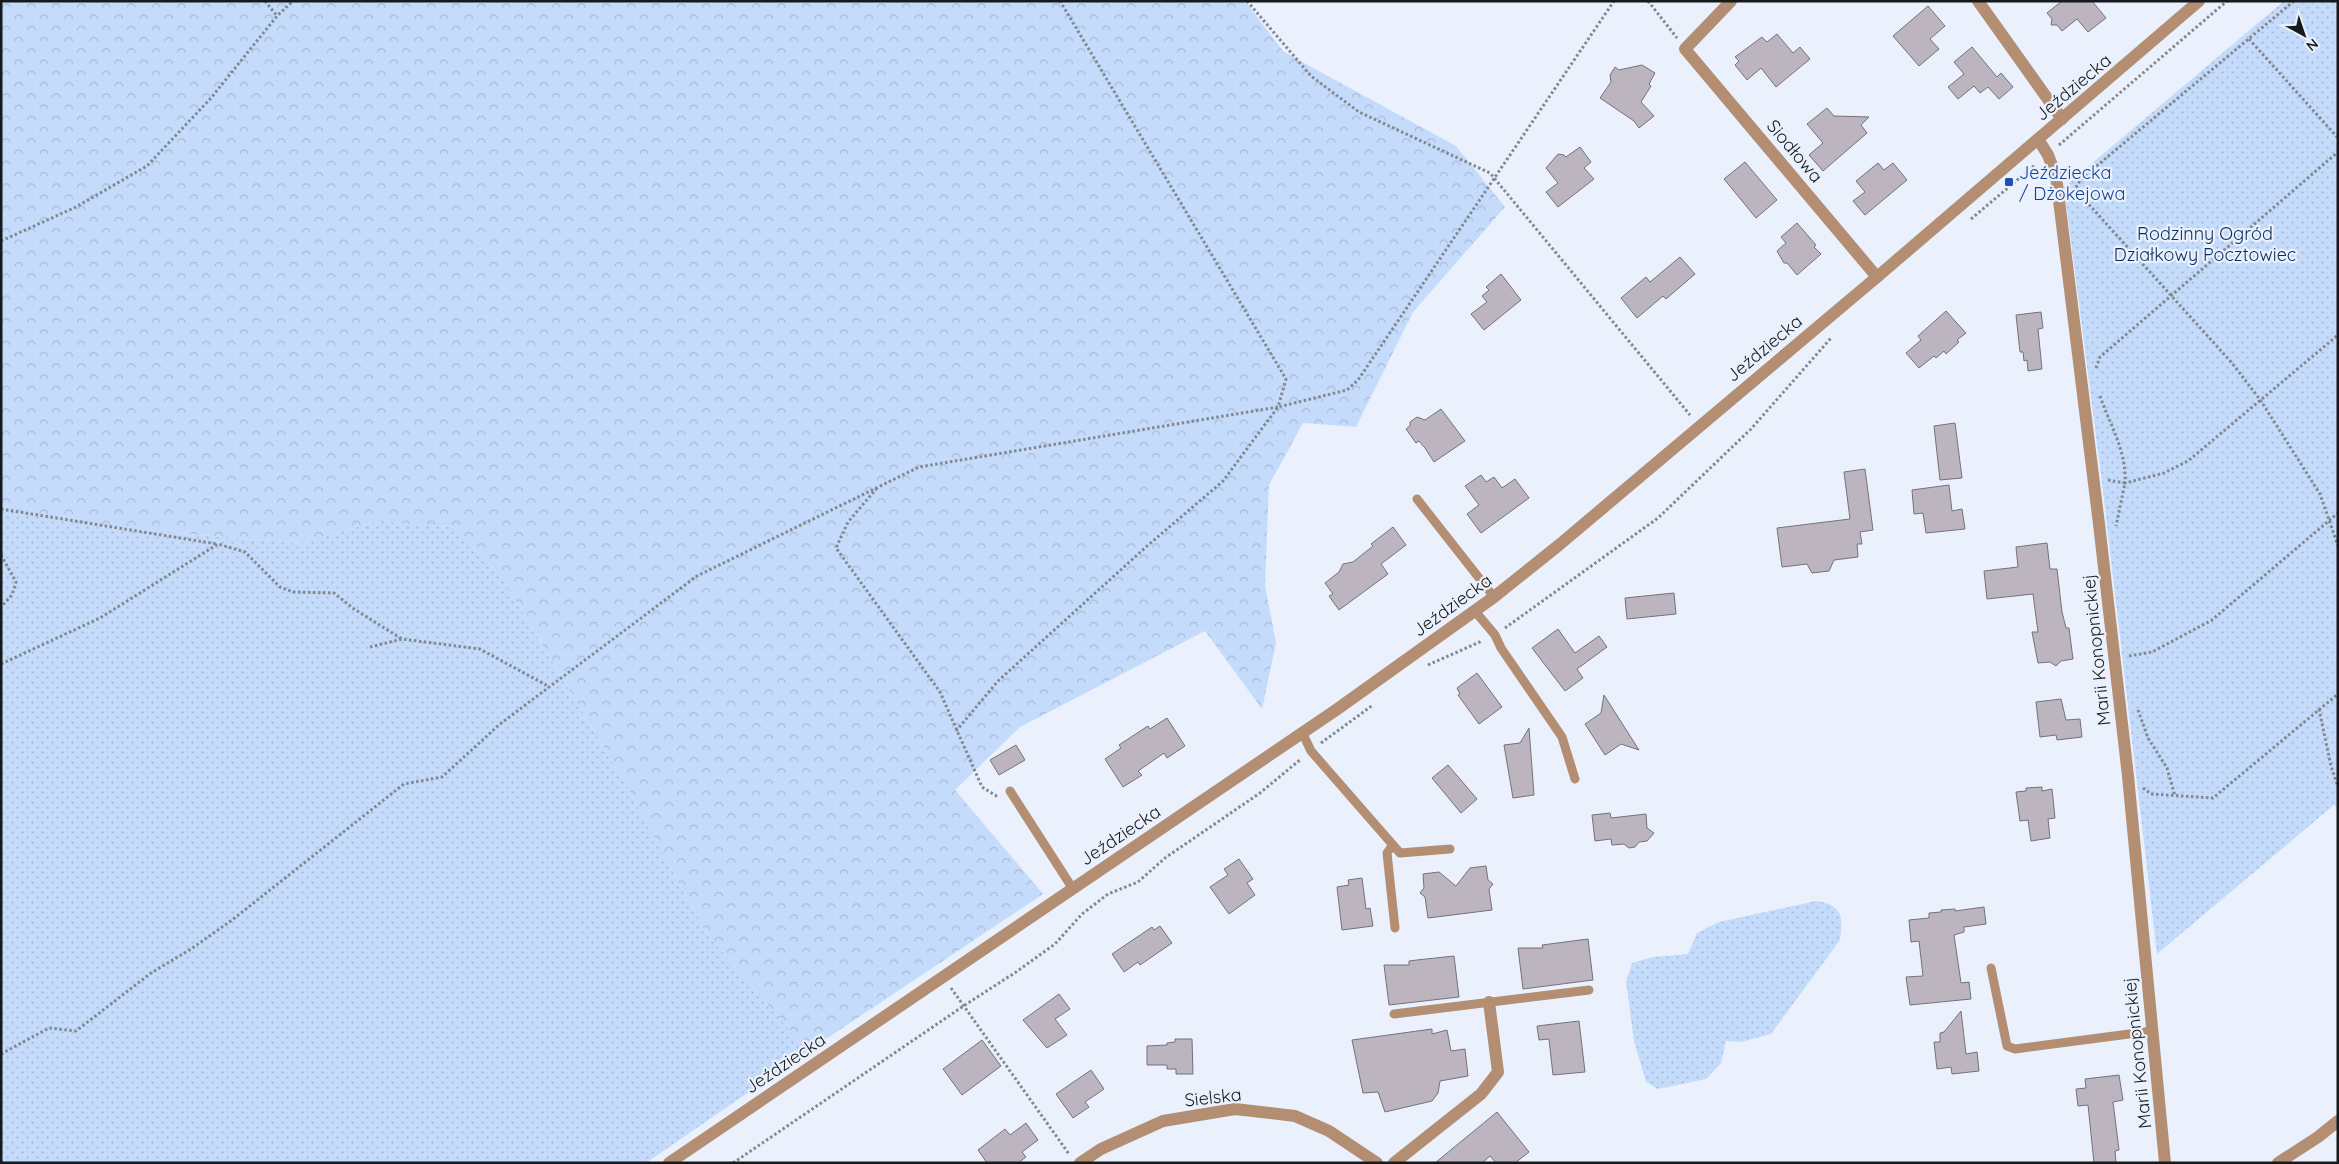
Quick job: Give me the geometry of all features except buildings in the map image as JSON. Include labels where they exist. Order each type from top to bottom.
[{"type":"street","points":[[1685,48],[1731,1]]},
{"type":"street","points":[[1978,1],[2062,118]]},
{"type":"street","name":"Jeździecka","points":[[670,1163],[1360,693],[1494,597],[1559,545],[1698,425],[1877,277],[2199,1]]},
{"type":"street","name":"Siodłowa","points":[[1685,48],[1877,277]]},
{"type":"street","name":"Marii Konopnickiej","points":[[2038,139],[2048,155],[2056,176],[2128,776],[2166,1163]]},
{"type":"street","points":[[1394,1163],[1481,1094],[1498,1072],[1489,1002]]},
{"type":"street","name":"Sielska","points":[[1080,1163],[1101,1149],[1163,1121],[1235,1109],[1295,1116],[1329,1131],[1377,1163]]},
{"type":"street","points":[[2278,1163],[2318,1137],[2338,1121]]},
{"type":"lane","points":[[1417,499],[1494,597]]},
{"type":"lane","points":[[1474,610],[1495,635],[1501,648],[1562,738],[1575,779]]},
{"type":"lane","points":[[1302,732],[1311,751],[1400,853],[1450,850]]},
{"type":"lane","points":[[1010,791],[1073,889]]},
{"type":"lane","points":[[1392,846],[1387,853],[1395,928]]},
{"type":"lane","points":[[1992,968],[2007,1046],[2015,1049],[2152,1030]]},
{"type":"lane","points":[[1394,1014],[1589,990]]},
{"type":"path","points":[[265,1],[277,16]]},
{"type":"path","points":[[1,241],[76,206],[146,166],[211,98],[277,16],[292,1]]},
{"type":"path","points":[[956,731],[998,681],[1146,547],[1223,481],[1278,407],[1286,379],[1060,1]]},
{"type":"path","points":[[1247,1],[1311,76],[1359,112],[1490,173],[1698,425]]},
{"type":"path","points":[[1,1054],[49,1028],[76,1031],[151,973],[232,920],[404,784],[442,777],[500,724],[548,686],[697,576],[879,486],[919,467],[1278,407],[1347,390],[1358,380],[1614,1]]},
{"type":"path","points":[[1648,1],[1685,48]]},
{"type":"path","points":[[2294,1],[2081,179],[2075,188],[2232,363],[2261,401],[2320,494],[2338,546]]},
{"type":"path","points":[[2249,39],[2338,138]]},
{"type":"path","points":[[2095,376],[2100,357],[2338,152]]},
{"type":"path","points":[[2093,477],[2125,483],[2164,473],[2188,461],[2338,335]]},
{"type":"path","points":[[2097,388],[2123,454],[2126,470],[2116,528]]},
{"type":"path","points":[[879,486],[848,522],[836,548],[940,692],[982,787],[1023,811]]},
{"type":"path","points":[[1,509],[218,544],[245,552],[280,587],[293,592],[334,593],[354,609],[402,639]]},
{"type":"path","points":[[2128,656],[2152,652],[2212,620],[2338,513]]},
{"type":"path","points":[[1,664],[100,618],[218,544]]},
{"type":"path","points":[[1,555],[16,582],[12,595],[1,607]]},
{"type":"path","points":[[370,647],[402,639],[480,649],[548,686]]},
{"type":"path","points":[[2127,647],[2129,665]]},
{"type":"path","points":[[2128,776],[2151,794],[2213,798],[2338,694]]},
{"type":"path","points":[[2136,704],[2148,738],[2167,768],[2175,796]]},
{"type":"path","points":[[2319,709],[2335,783],[2338,787]]},
{"type":"path","points":[[942,977],[964,1005],[1069,1155]]},
{"type":"green space","points":[[1,1],[1245,1],[1284,52],[1456,146],[1505,207],[1413,312],[1356,427],[1303,423],[1269,485],[1265,585],[1276,643],[1262,709],[1205,631],[1020,727],[955,790],[1043,894],[808,1051],[706,933],[628,788],[502,578],[454,527],[378,521],[301,543],[97,527],[1,507]]},
{"type":"green space","name":"Rodzinny Ogród Działkowy Pocztowiec","points":[[2284,1],[2338,1],[2338,808],[2334,805],[2157,954],[2102,483],[2064,187]]},
{"type":"green space","points":[[1,507],[97,527],[301,543],[378,521],[454,527],[502,578],[628,788],[706,933],[808,1051],[646,1163],[1,1163]]},
{"type":"green space","points":[[1816,901],[1832,905],[1839,913],[1841,918],[1840,940],[1771,1034],[1741,1042],[1726,1041],[1721,1063],[1706,1079],[1658,1089],[1646,1082],[1634,1041],[1626,982],[1632,963],[1653,957],[1688,954],[1697,933],[1719,922]]},
{"type":"place","name":"Jeździecka / Dżokejowa","points":[[2009,182]]}]
